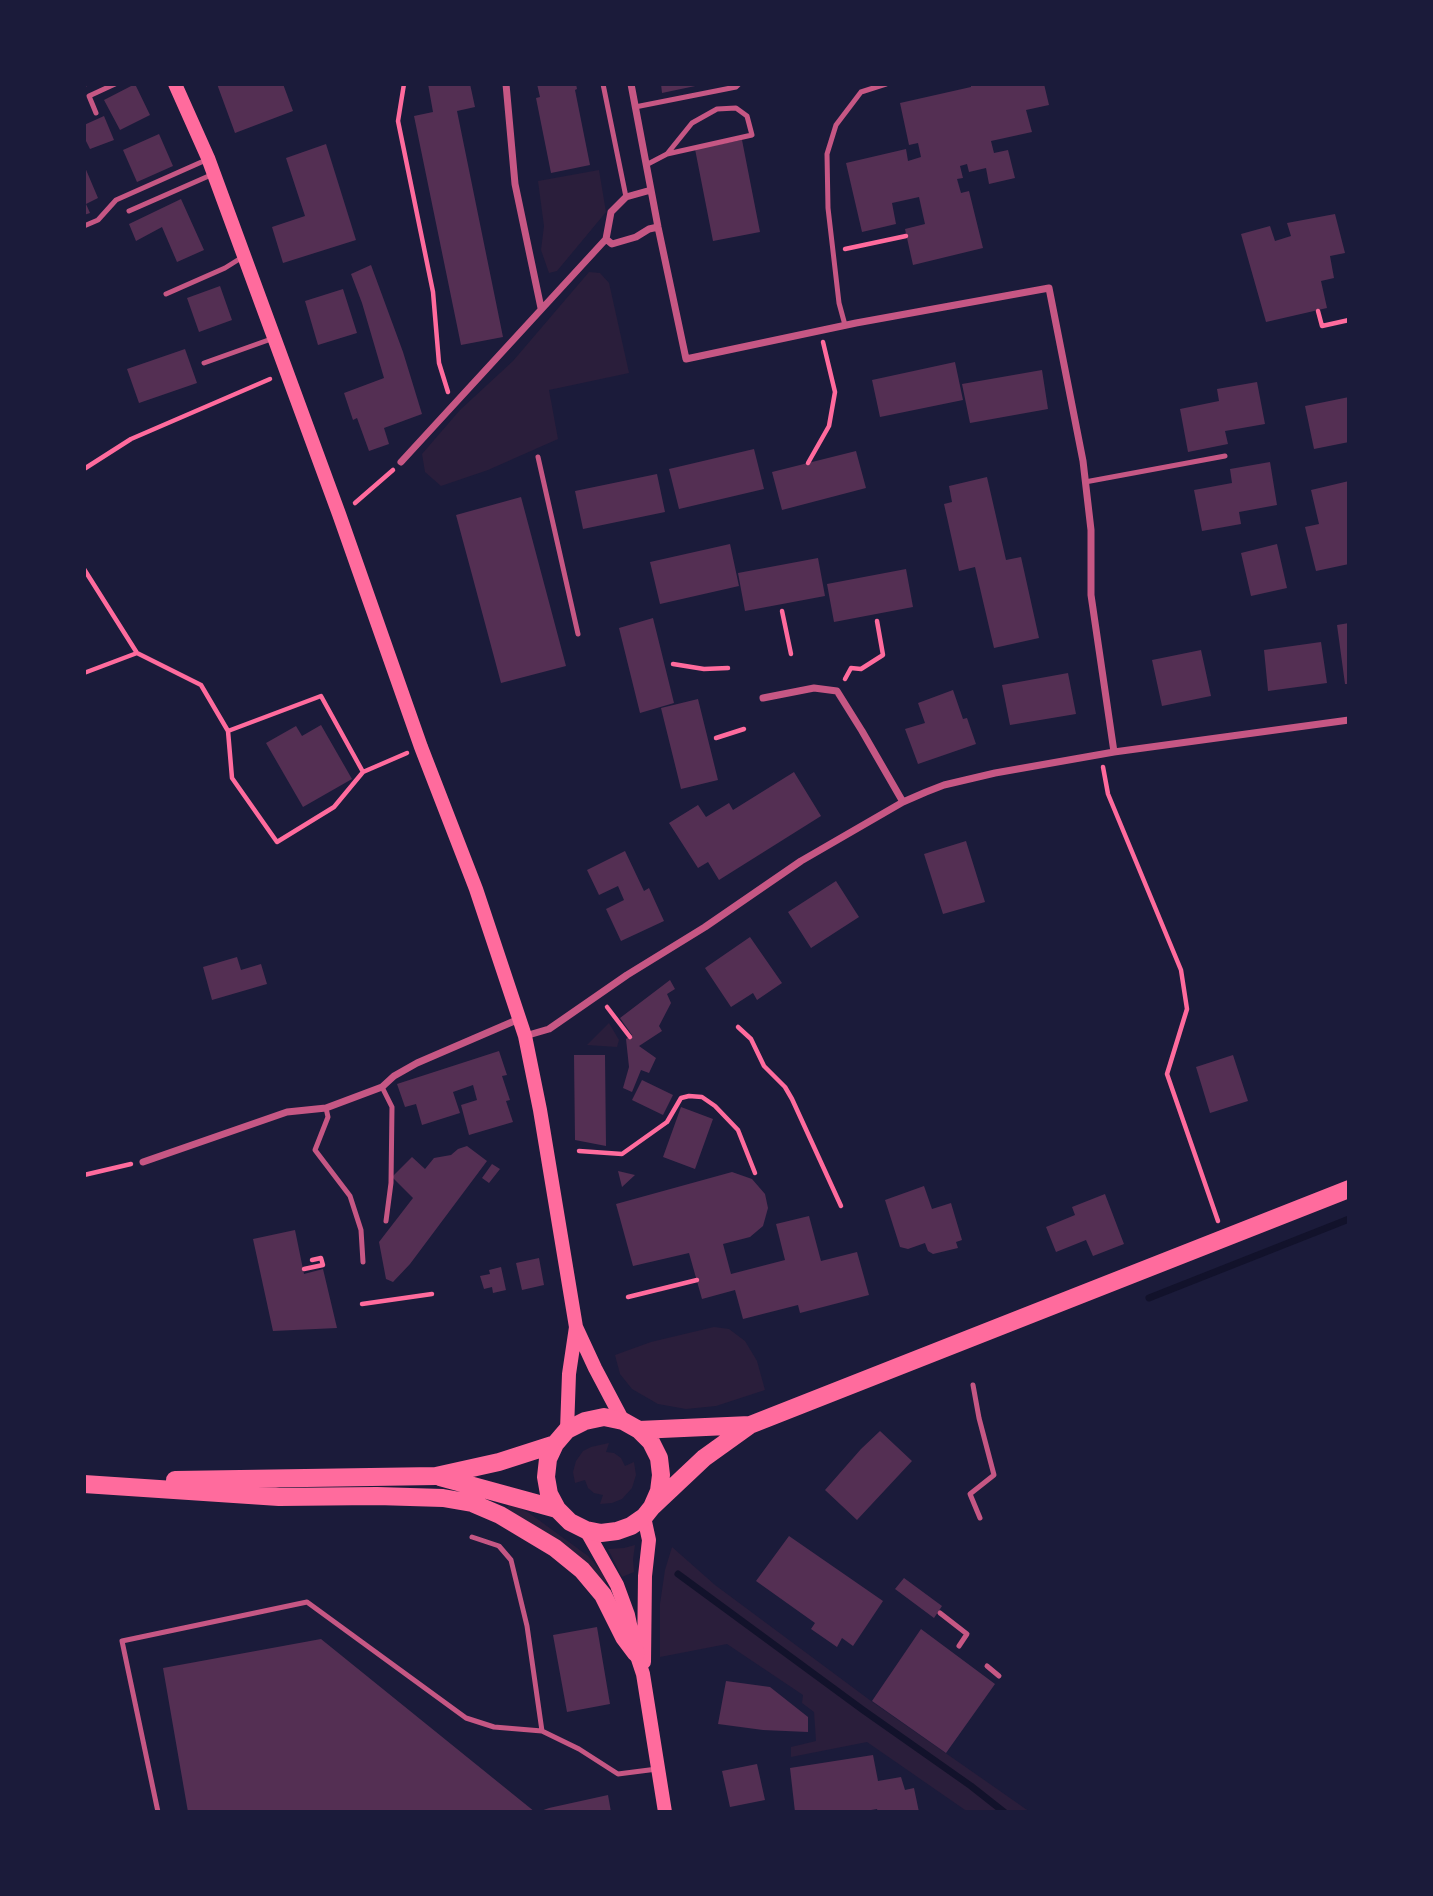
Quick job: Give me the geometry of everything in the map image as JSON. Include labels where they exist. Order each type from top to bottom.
[{"type":"main road","points":[[175,84],[214,173],[340,514],[520,1018],[540,1110],[576,1327],[623,1421]]},
{"type":"main road","points":[[576,1327],[561,1437],[548,1460],[546,1477],[549,1494],[557,1509],[570,1522],[586,1530],[601,1533],[617,1531],[631,1526],[704,1458],[750,1425],[1349,1189]]},
{"type":"main road","points":[[84,1483],[436,1476],[499,1462],[561,1437],[584,1421],[604,1417],[623,1421],[639,1430],[651,1442],[659,1458],[661,1475],[659,1491],[648,1512],[643,1674],[665,1812]]},
{"type":"main road","points":[[639,1430],[750,1425]]},
{"type":"main road","points":[[436,1476],[557,1509]]},
{"type":"main road","points":[[84,1483],[279,1497],[443,1498],[472,1503],[500,1514],[555,1548],[582,1570],[603,1595],[624,1637],[636,1653]]},
{"type":"main road","points":[[586,1530],[617,1585],[628,1615],[643,1674]]},
{"type":"street","points":[[506,84],[515,184],[541,308]]},
{"type":"street","points":[[631,84],[685,359],[845,325],[1049,288],[1083,461],[1091,530],[1091,595],[1114,752]]},
{"type":"street","points":[[401,462],[606,239],[611,212],[625,197],[651,190]]},
{"type":"street","points":[[606,239],[612,244],[658,227]]},
{"type":"street","points":[[763,698],[814,688],[837,691],[903,802]]},
{"type":"street","points":[[525,1036],[549,1029],[801,861],[903,802],[944,785],[1012,769],[1100,754],[1349,720]]},
{"type":"street","points":[[142,1162],[287,1112],[326,1108],[382,1087],[394,1076],[417,1063],[520,1018]]},
{"type":"lane","points":[[96,113],[89,96],[115,84]]},
{"type":"lane","points":[[603,84],[625,197]]},
{"type":"lane","points":[[635,107],[736,88],[739,84]]},
{"type":"lane","points":[[845,325],[839,303],[828,208],[827,154],[836,125],[861,92],[886,84]]},
{"type":"lane","points":[[646,165],[667,154],[752,135],[747,116],[736,108],[717,109],[692,123],[667,154]]},
{"type":"lane","points":[[84,226],[98,220],[116,200],[208,158]]},
{"type":"lane","points":[[129,211],[214,173]]},
{"type":"lane","points":[[166,294],[225,268],[244,256]]},
{"type":"lane","points":[[204,363],[274,338]]},
{"type":"lane","points":[[538,457],[578,634]]},
{"type":"lane","points":[[1085,482],[1225,457]]},
{"type":"lane","points":[[382,1087],[393,1107],[391,1183],[386,1222]]},
{"type":"lane","points":[[326,1108],[328,1117],[315,1150],[350,1196],[361,1230],[363,1262]]},
{"type":"lane","points":[[973,1385],[994,1475],[970,1494],[980,1518]]},
{"type":"lane","points":[[472,1536],[499,1546],[512,1560],[527,1626],[542,1731]]},
{"type":"lane","points":[[158,1812],[122,1642],[307,1602],[466,1718],[494,1727],[542,1731],[579,1749],[618,1774],[657,1769]]},
{"type":"lane","points":[[940,1614],[967,1634],[959,1646]]},
{"type":"lane","points":[[987,1666],[999,1676]]},
{"type":"path","points":[[404,84],[398,121],[433,292],[439,363],[447,390],[456,404]]},
{"type":"path","points":[[834,251],[906,236]]},
{"type":"path","points":[[1318,310],[1322,326],[1349,320]]},
{"type":"path","points":[[808,463],[830,426],[835,392],[820,331]]},
{"type":"path","points":[[84,469],[131,439],[287,372]]},
{"type":"path","points":[[355,503],[401,462]]},
{"type":"path","points":[[84,569],[137,653],[201,685],[228,731],[232,778],[277,842],[334,807],[363,772],[421,747]]},
{"type":"path","points":[[782,611],[791,654]]},
{"type":"path","points":[[837,691],[851,668],[861,669],[883,655],[877,621]]},
{"type":"path","points":[[84,673],[137,653]]},
{"type":"path","points":[[673,664],[704,669],[728,668]]},
{"type":"path","points":[[228,731],[321,696],[363,772]]},
{"type":"path","points":[[716,738],[744,729]]},
{"type":"path","points":[[1100,754],[1108,794],[1181,971],[1187,1009],[1167,1074],[1223,1239]]},
{"type":"path","points":[[617,1020],[630,1037]]},
{"type":"path","points":[[738,1027],[751,1039],[764,1066],[785,1087],[792,1099],[841,1206]]},
{"type":"path","points":[[579,1151],[622,1154],[667,1122],[681,1098],[702,1097],[715,1106],[738,1130],[755,1173]]},
{"type":"path","points":[[84,1175],[142,1162]]},
{"type":"path","points":[[304,1269],[323,1265],[321,1258],[312,1260]]},
{"type":"path","points":[[628,1297],[697,1280]]},
{"type":"path","points":[[362,1304],[432,1294]]},
{"type":"shaded area","points":[[599,170],[606,212],[557,271],[549,273],[541,250],[544,226],[538,181]]},
{"type":"shaded area","points":[[589,272],[600,273],[609,283],[629,373],[549,390],[558,439],[488,470],[441,486],[425,472],[422,454],[460,410],[513,361]]},
{"type":"shaded area","points":[[609,1023],[619,1040],[617,1047],[587,1045]]},
{"type":"shaded area","points":[[714,1327],[729,1329],[745,1341],[757,1361],[765,1390],[716,1406],[686,1409],[658,1404],[632,1389],[620,1374],[615,1355],[651,1342]]},
{"type":"shaded area","points":[[609,1443],[606,1452],[621,1458],[625,1466],[634,1462],[636,1475],[632,1488],[622,1499],[600,1504],[603,1495],[588,1488],[585,1480],[575,1483],[573,1472],[583,1451]]},
{"type":"shaded area","points":[[509,1502],[529,1513],[588,1556],[609,1580],[602,1585],[506,1511]]},
{"type":"shaded area","points":[[635,1545],[634,1572],[622,1577],[608,1549]]},
{"type":"shaded area","points":[[672,1547],[715,1585],[871,1701],[1030,1812],[968,1812],[867,1742],[791,1757],[791,1747],[816,1741],[814,1712],[802,1703],[803,1695],[727,1644],[660,1657],[660,1604],[665,1570]]},
{"type":"building","points":[[135,84],[150,115],[120,130],[104,100]]},
{"type":"building","points":[[217,84],[283,84],[293,111],[235,133]]},
{"type":"building","points":[[428,84],[470,84],[475,107],[457,111],[503,337],[461,345],[414,116],[433,112]]},
{"type":"building","points":[[537,84],[576,84],[590,165],[551,173],[536,98],[540,97]]},
{"type":"building","points":[[661,84],[700,84],[700,85],[662,93]]},
{"type":"building","points":[[971,84],[1044,84],[1049,105],[1026,110],[1032,132],[991,141],[994,153],[1008,150],[1015,178],[989,184],[986,168],[969,172],[967,164],[960,166],[963,178],[957,179],[961,193],[969,191],[983,248],[913,265],[905,229],[925,224],[919,197],[892,203],[896,224],[862,232],[846,163],[906,149],[908,161],[921,157],[918,143],[909,145],[900,103],[971,87]]},
{"type":"building","points":[[104,116],[114,140],[90,149],[84,137],[84,125]]},
{"type":"building","points":[[159,134],[173,166],[137,182],[123,150]]},
{"type":"building","points":[[742,140],[760,232],[713,241],[695,149]]},
{"type":"building","points":[[326,144],[356,240],[283,263],[272,227],[305,216],[286,158]]},
{"type":"building","points":[[84,165],[98,198],[86,204],[90,213],[84,215]]},
{"type":"building","points":[[181,199],[204,250],[177,262],[162,227],[136,241],[129,224]]},
{"type":"building","points":[[1335,214],[1345,253],[1330,256],[1334,278],[1321,281],[1327,308],[1266,322],[1241,234],[1270,226],[1275,241],[1291,236],[1287,223]]},
{"type":"building","points":[[371,265],[403,352],[422,414],[384,428],[389,444],[369,451],[357,418],[353,420],[344,393],[384,378],[351,274]]},
{"type":"building","points":[[220,286],[232,320],[199,332],[187,298]]},
{"type":"building","points":[[343,289],[357,333],[318,345],[305,301]]},
{"type":"building","points":[[185,349],[197,383],[139,403],[127,369]]},
{"type":"building","points":[[955,362],[963,400],[880,417],[872,380]]},
{"type":"building","points":[[1042,370],[1048,409],[970,423],[962,384]]},
{"type":"building","points":[[1257,382],[1265,424],[1225,431],[1228,444],[1188,452],[1180,409],[1219,401],[1217,389]]},
{"type":"building","points":[[1349,397],[1349,442],[1314,449],[1305,406]]},
{"type":"building","points":[[754,449],[764,489],[679,509],[669,469]]},
{"type":"building","points":[[856,451],[866,488],[782,510],[772,472]]},
{"type":"building","points":[[1270,462],[1277,505],[1239,512],[1241,524],[1202,531],[1194,490],[1232,483],[1230,469]]},
{"type":"building","points":[[657,474],[665,512],[583,529],[575,491]]},
{"type":"building","points":[[987,477],[1006,560],[1021,557],[1039,638],[994,648],[975,567],[959,571],[944,504],[952,502],[949,486]]},
{"type":"building","points":[[1349,481],[1349,564],[1316,571],[1305,527],[1319,524],[1311,490]]},
{"type":"building","points":[[521,497],[566,666],[501,683],[456,515]]},
{"type":"building","points":[[730,544],[739,586],[660,604],[650,562]]},
{"type":"building","points":[[1277,544],[1287,588],[1251,596],[1241,553]]},
{"type":"building","points":[[818,558],[825,596],[745,611],[738,573]]},
{"type":"building","points":[[906,569],[913,607],[834,622],[827,584]]},
{"type":"building","points":[[653,618],[674,703],[640,713],[619,628]]},
{"type":"building","points":[[1349,623],[1349,684],[1345,684],[1337,625]]},
{"type":"building","points":[[1321,642],[1327,683],[1268,691],[1264,650]]},
{"type":"building","points":[[1201,650],[1211,696],[1162,706],[1152,660]]},
{"type":"building","points":[[1068,673],[1076,714],[1010,725],[1002,685]]},
{"type":"building","points":[[953,690],[963,719],[967,718],[976,744],[918,764],[905,729],[925,723],[918,703]]},
{"type":"building","points":[[698,699],[718,780],[681,789],[661,708]]},
{"type":"building","points":[[321,725],[352,779],[303,807],[266,743],[296,726],[302,736]]},
{"type":"building","points":[[794,772],[821,816],[719,880],[708,862],[698,868],[669,823],[698,805],[706,817],[729,803],[733,810]]},
{"type":"building","points":[[966,841],[985,902],[943,914],[924,854]]},
{"type":"building","points":[[625,851],[644,891],[649,888],[664,921],[621,941],[606,909],[624,900],[618,886],[599,895],[587,870]]},
{"type":"building","points":[[836,881],[859,917],[811,948],[788,912]]},
{"type":"building","points":[[750,937],[782,983],[757,1000],[753,993],[731,1007],[705,968]]},
{"type":"building","points":[[237,957],[241,970],[261,964],[267,984],[212,1000],[203,967]]},
{"type":"building","points":[[670,980],[675,989],[667,994],[671,1003],[659,1026],[662,1031],[639,1046],[656,1058],[649,1073],[641,1070],[632,1092],[623,1088],[629,1067],[626,1039],[632,1035],[620,1018]]},
{"type":"building","points":[[499,1051],[507,1075],[502,1076],[510,1100],[506,1101],[513,1122],[469,1135],[461,1105],[477,1100],[473,1085],[453,1092],[460,1113],[422,1125],[416,1104],[405,1107],[397,1084]]},
{"type":"building","points":[[574,1055],[605,1055],[606,1146],[575,1140]]},
{"type":"building","points":[[1233,1055],[1248,1101],[1210,1113],[1196,1067]]},
{"type":"building","points":[[642,1080],[673,1095],[663,1115],[632,1100]]},
{"type":"building","points":[[681,1107],[713,1119],[695,1169],[663,1157]]},
{"type":"building","points":[[467,1146],[487,1161],[410,1264],[393,1282],[386,1279],[379,1242],[413,1198],[392,1177],[412,1157],[425,1169],[434,1158],[451,1155]]},
{"type":"building","points":[[492,1164],[500,1169],[489,1183],[482,1178]]},
{"type":"building","points":[[618,1171],[635,1175],[622,1187]]},
{"type":"building","points":[[732,1172],[752,1179],[765,1194],[768,1208],[763,1226],[750,1237],[723,1244],[731,1274],[785,1260],[776,1224],[809,1216],[821,1261],[857,1252],[869,1295],[800,1313],[798,1305],[743,1319],[735,1290],[702,1299],[689,1253],[633,1266],[616,1204]]},
{"type":"building","points":[[924,1186],[932,1209],[951,1203],[962,1240],[956,1242],[958,1248],[933,1254],[928,1251],[925,1243],[908,1249],[900,1247],[885,1200]]},
{"type":"building","points":[[1105,1194],[1124,1244],[1093,1256],[1086,1240],[1056,1252],[1046,1227],[1075,1215],[1072,1207]]},
{"type":"building","points":[[295,1230],[304,1274],[323,1269],[337,1328],[273,1331],[253,1239]]},
{"type":"building","points":[[539,1258],[544,1285],[522,1290],[516,1263]]},
{"type":"building","points":[[501,1267],[506,1290],[493,1293],[492,1287],[484,1289],[480,1276],[490,1274],[489,1270]]},
{"type":"building","points":[[880,1431],[912,1461],[857,1520],[825,1490]]},
{"type":"building","points":[[789,1536],[883,1601],[853,1646],[842,1638],[837,1647],[811,1629],[815,1623],[756,1581]]},
{"type":"building","points":[[904,1578],[942,1606],[934,1618],[895,1589]]},
{"type":"building","points":[[597,1627],[610,1704],[567,1712],[553,1635]]},
{"type":"building","points":[[921,1629],[995,1684],[946,1753],[872,1701]]},
{"type":"building","points":[[321,1639],[535,1812],[188,1812],[163,1668]]},
{"type":"building","points":[[726,1681],[770,1687],[808,1717],[808,1732],[718,1724]]},
{"type":"building","points":[[873,1755],[878,1781],[901,1777],[905,1790],[914,1788],[919,1812],[878,1812],[877,1809],[871,1812],[795,1812],[790,1768]]},
{"type":"building","points":[[757,1764],[765,1800],[730,1807],[722,1771]]},
{"type":"building","points":[[608,1795],[611,1812],[538,1812],[549,1808]]},
{"type":"waterway","points":[[1149,1298],[1349,1219]]},
{"type":"waterway","points":[[678,1574],[1004,1812]]}]
